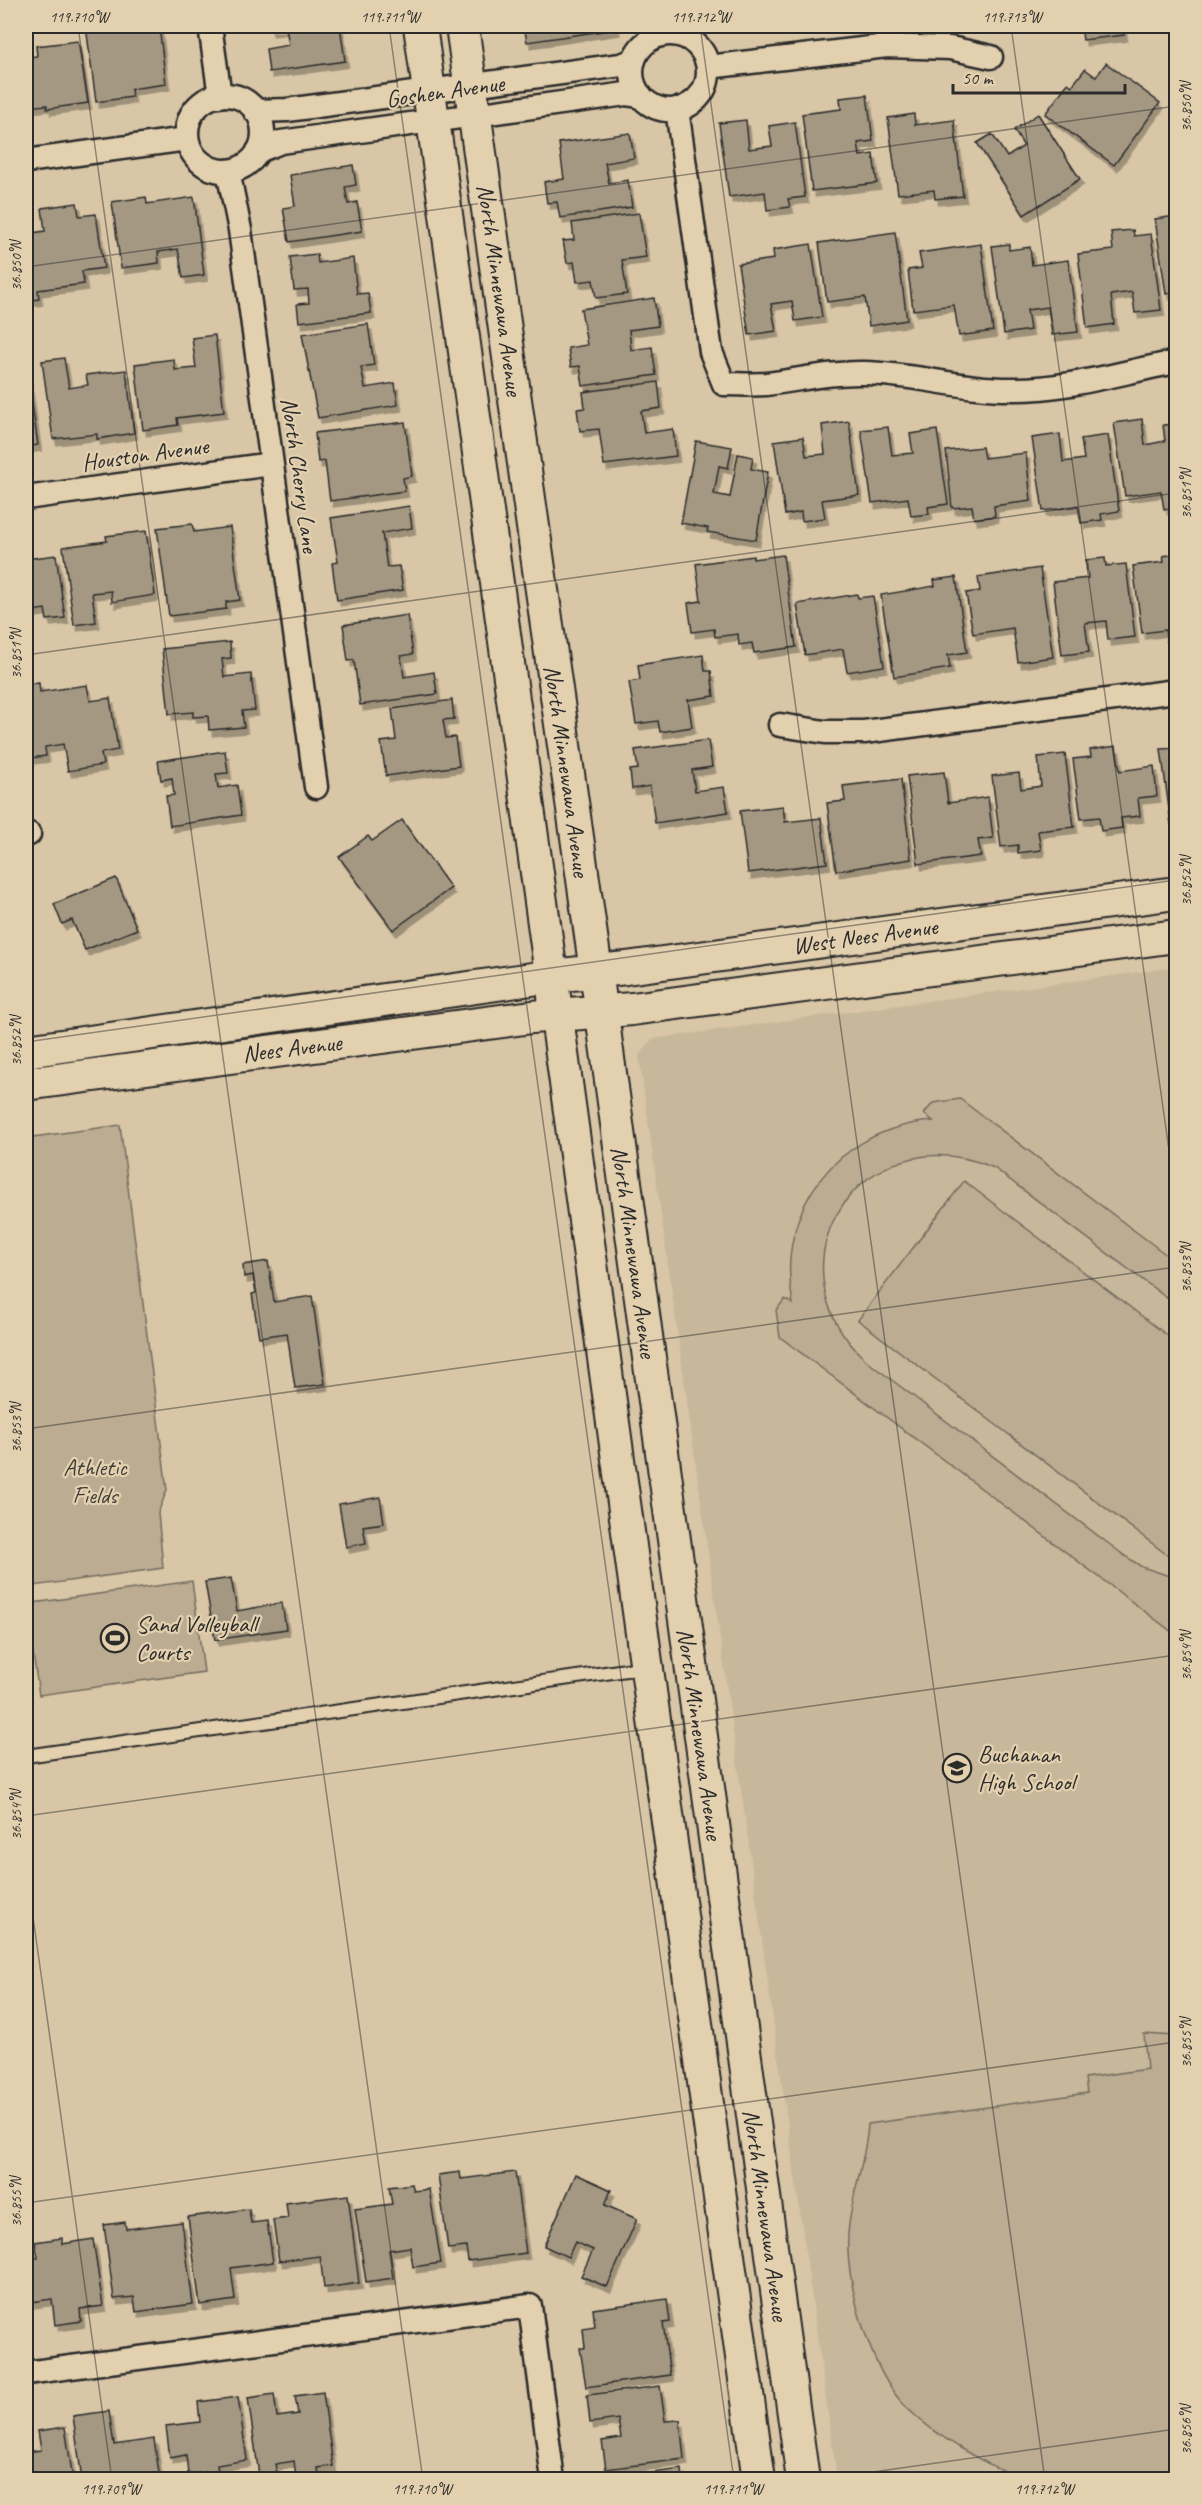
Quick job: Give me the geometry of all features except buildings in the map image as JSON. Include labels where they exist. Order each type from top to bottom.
[{"type":"main road","name":"North Minnewawa Avenue","points":[[420,26],[759,2480]]},
{"type":"main road","name":"North Minnewawa Avenue","points":[[462,26],[596,971],[803,2480]]},
{"type":"main road","name":"West Nees Avenue","points":[[553,976],[1176,893]]},
{"type":"main road","name":"West Nees Avenue","points":[[558,1015],[1176,936]]},
{"type":"main road","name":"Nees Avenue","points":[[26,1051],[553,976]]},
{"type":"main road","name":"Nees Avenue","points":[[26,1084],[173,1063],[558,1015]]},
{"type":"main road","points":[[648,1666],[690,1661]]},
{"type":"street","points":[[210,26],[220,96]]},
{"type":"street","points":[[665,30],[694,42],[701,49],[708,67],[704,89],[688,105],[677,109],[658,107],[641,96],[634,85],[632,72],[634,60],[646,42],[665,30]]},
{"type":"street","points":[[708,67],[887,46],[950,48],[991,57]]},
{"type":"street","name":"Goshen Avenue","points":[[258,151],[281,142],[431,106],[473,100],[634,60]]},
{"type":"street","name":"Goshen Avenue","points":[[473,100],[626,94],[641,96]]},
{"type":"street","points":[[220,96],[239,98],[255,111],[262,129],[258,151],[243,167],[228,171],[210,168],[192,154],[187,139],[188,125],[199,105],[220,96]]},
{"type":"street","name":"Goshen Avenue","points":[[255,111],[431,106]]},
{"type":"street","points":[[677,109],[711,352],[724,384],[764,384],[823,375],[865,373],[903,376],[975,388],[1016,389],[1059,386],[1176,362]]},
{"type":"street","points":[[26,161],[187,139]]},
{"type":"street","name":"North Cherry Lane","points":[[228,171],[240,230],[316,787]]},
{"type":"street","name":"Houston Avenue","points":[[26,498],[272,464]]},
{"type":"street","points":[[780,725],[825,732],[864,732],[1176,691]]},
{"type":"street","points":[[26,2373],[530,2306],[553,2480]]},
{"type":"lane","points":[[26,1756],[648,1666]]},
{"type":"shaded area","name":"Buchanan High School","points":[[1176,967],[1176,2479],[837,2479],[639,1056],[652,1039]]},
{"type":"green space","points":[[960,1099],[1176,1262],[1176,1305],[994,1168],[946,1156],[903,1161],[868,1179],[841,1208],[826,1243],[824,1283],[837,1324],[868,1362],[1125,1556],[1142,1567],[1176,1578],[1176,1635],[780,1337],[776,1310],[785,1299],[793,1304],[790,1269],[793,1237],[804,1207],[820,1180],[842,1157],[868,1139],[899,1127],[933,1121],[924,1114],[933,1103]]},
{"type":"green space","name":"Athletic Fields","points":[[120,1125],[167,1490],[158,1513],[163,1568],[26,1587],[26,1138]]},
{"type":"green space","points":[[964,1181],[1176,1342],[1176,1549],[1170,1557],[858,1320]]},
{"type":"green space","name":"Sand Volleyball Courts","points":[[192,1581],[204,1672],[39,1695],[26,1604]]},
{"type":"green space","points":[[1144,2034],[1176,2036],[1176,2475],[1163,2480],[1042,2481],[1027,2479],[996,2467],[963,2450],[918,2418],[894,2393],[872,2351],[856,2302],[848,2255],[849,2221],[868,2124],[1087,2093],[1085,2078],[1147,2069]]},
{"type":"place","name":"Sand Volleyball Courts","points":[[115,1638]]},
{"type":"place","name":"Buchanan High School","points":[[957,1768]]}]
